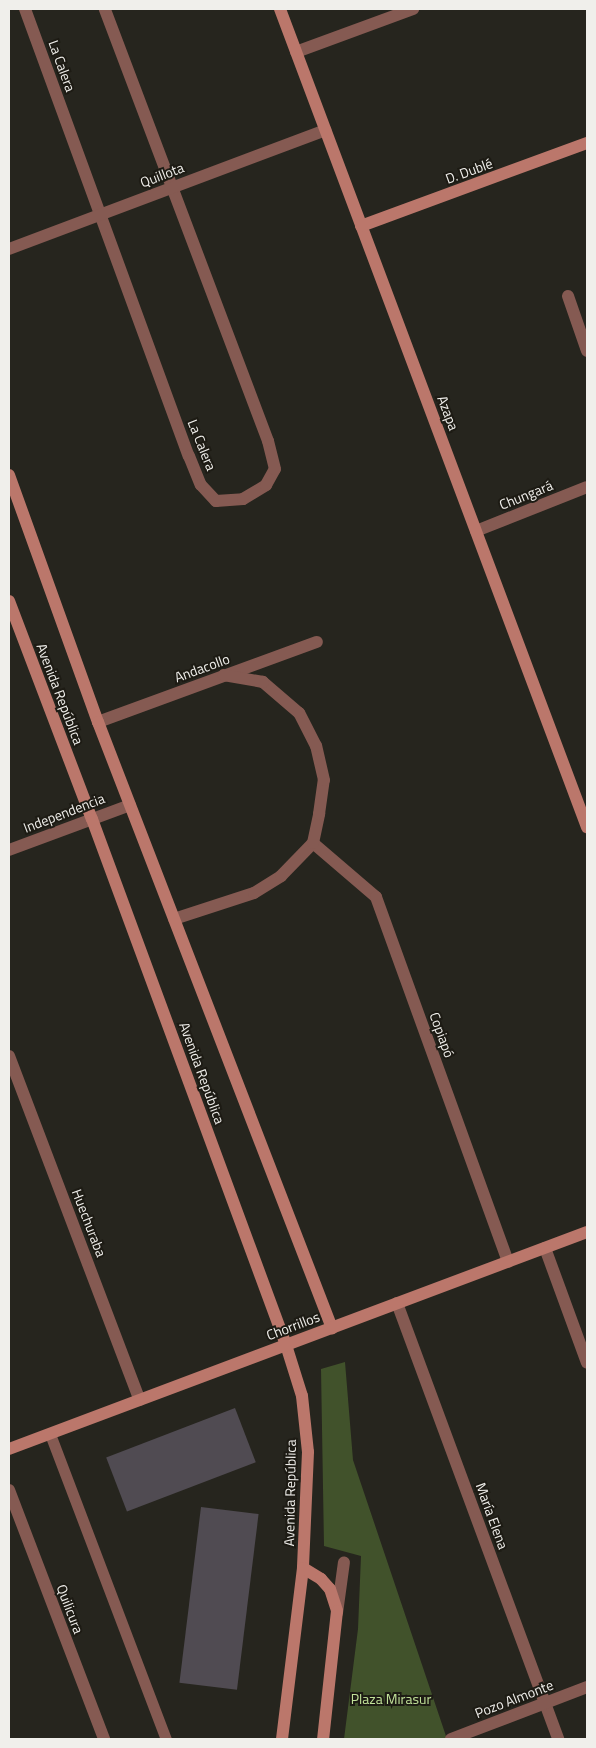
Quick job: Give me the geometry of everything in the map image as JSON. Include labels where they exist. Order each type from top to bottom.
[{"type":"street","name":"La Calera","points":[[25,9],[185,447],[201,485],[216,501],[243,499],[266,485],[275,469],[268,441],[105,9]]},
{"type":"street","name":"Azapa","points":[[280,9],[476,531],[584,806],[587,827]]},
{"type":"street","points":[[296,52],[413,9]]},
{"type":"street","name":"Quillota","points":[[9,249],[325,130]]},
{"type":"street","name":"D. Dublé","points":[[362,226],[587,143]]},
{"type":"street","points":[[568,296],[587,351]]},
{"type":"street","name":"Avenida República","points":[[9,475],[98,722],[332,1328]]},
{"type":"street","name":"Chungará","points":[[476,531],[587,486]]},
{"type":"street","name":"Avenida República","points":[[9,601],[92,819],[286,1345],[302,1396],[308,1452],[303,1568],[282,1739]]},
{"type":"street","name":"Andacollo","points":[[98,722],[317,642]]},
{"type":"street","points":[[174,919],[254,893],[281,876],[313,843],[324,780],[316,746],[299,713],[263,682],[224,676]]},
{"type":"street","name":"Independencia","points":[[9,850],[130,805]]},
{"type":"street","name":"Copiapó","points":[[313,843],[376,897],[508,1262]]},
{"type":"street","name":"Huechuraba","points":[[9,1056],[14,1087],[140,1400]]},
{"type":"street","name":"Chorrillos","points":[[9,1449],[587,1232]]},
{"type":"street","points":[[545,1248],[587,1363]]},
{"type":"street","name":"María Elena","points":[[397,1303],[558,1739]]},
{"type":"street","name":"Quilicura","points":[[9,1490],[104,1739]]},
{"type":"street","points":[[324,1739],[344,1562]]},
{"type":"street","points":[[303,1568],[321,1579],[330,1589],[337,1611],[337,1618]]},
{"type":"street","name":"Pozo Almonte","points":[[451,1739],[587,1687]]},
{"type":"lane","points":[[50,1434],[166,1739]]},
{"type":"green space","name":"Plaza Mirasur","points":[[345,1362],[353,1460],[447,1739],[344,1739],[358,1629],[361,1556],[324,1546],[321,1369]]},
{"type":"building","points":[[235,1408],[256,1462],[127,1512],[106,1457]]},
{"type":"building","points":[[201,1507],[259,1514],[237,1690],[179,1683]]}]
